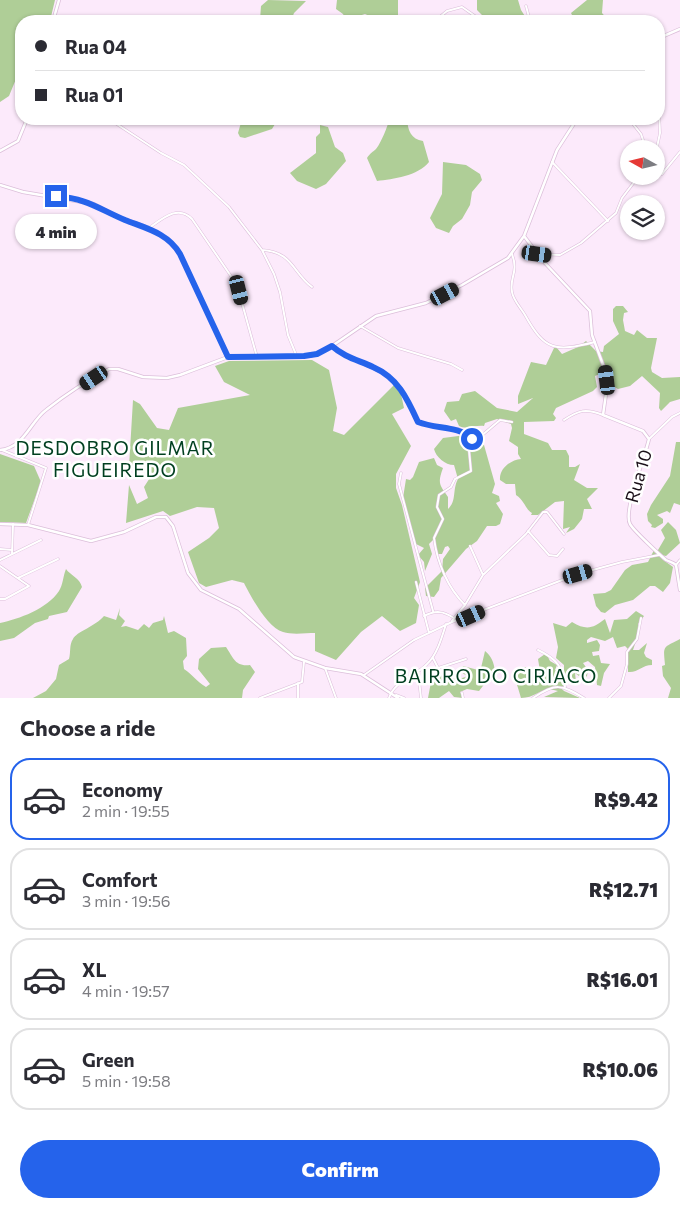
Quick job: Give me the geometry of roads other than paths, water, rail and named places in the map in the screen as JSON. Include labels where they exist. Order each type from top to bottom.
[{"type":"street","points":[[55,15],[59,0]]},
{"type":"street","points":[[526,6],[528,15]]},
{"type":"street","points":[[442,15],[447,11],[462,8],[473,15]]},
{"type":"street","points":[[665,35],[680,29]]},
{"type":"street","points":[[0,151],[18,141],[25,125]]},
{"type":"street","points":[[119,125],[191,170],[229,207],[262,250],[278,283],[288,335],[297,357]]},
{"type":"street","points":[[0,450],[8,448],[24,438],[45,410],[109,369],[118,369],[143,377],[173,377],[228,357],[297,357],[317,354],[376,316],[439,297],[512,254],[524,236],[552,162],[565,134],[572,125]]},
{"type":"street","points":[[634,125],[643,140]]},
{"type":"street","points":[[659,140],[660,125]]},
{"type":"street","points":[[665,170],[680,152]]},
{"type":"street","points":[[552,162],[608,221]]},
{"type":"street","points":[[0,185],[23,192],[94,204],[118,217],[149,228],[177,248],[228,357]]},
{"type":"street","points":[[537,254],[555,256],[567,252],[616,213],[631,185]]},
{"type":"street","points":[[149,228],[170,214],[177,212],[188,214],[237,285],[257,356]]},
{"type":"street","points":[[524,236],[537,254],[588,308],[594,342],[604,363],[607,380],[603,415]]},
{"type":"street","points":[[262,250],[273,251],[293,263],[299,276],[312,287]]},
{"type":"street","points":[[512,254],[516,267],[512,291],[538,337],[547,345],[563,348],[594,342]]},
{"type":"street","points":[[360,326],[398,348],[451,364],[462,370]]},
{"type":"street","points":[[332,346],[348,357],[373,367],[395,381],[409,401],[418,422],[448,429],[459,429],[472,437],[480,437],[500,420],[512,422]]},
{"type":"street","points":[[564,420],[578,411],[586,409],[643,431],[649,439]]},
{"type":"street","name":"Rua 10","points":[[676,565],[661,555],[628,520],[631,497],[649,439],[672,417],[680,413]]},
{"type":"street","points":[[466,605],[454,593],[446,578],[434,538],[443,519],[438,507],[438,496],[451,487],[455,479],[471,471],[469,450],[472,437]]},
{"type":"street","points":[[0,450],[46,468],[28,525]]},
{"type":"street","points":[[401,474],[399,484],[433,611]]},
{"type":"street","points":[[452,622],[466,605],[483,575],[528,531],[543,512],[547,512],[564,534]]},
{"type":"street","points":[[0,524],[28,525],[91,541],[116,535],[156,517],[166,517],[173,526],[188,573],[196,585],[208,595],[239,609],[287,652],[304,662],[364,675],[397,696],[404,698]]},
{"type":"street","points":[[12,554],[13,524]]},
{"type":"street","points":[[528,531],[549,555],[557,556],[564,549]]},
{"type":"street","points":[[0,560],[41,540]]},
{"type":"street","points":[[470,546],[483,575]]},
{"type":"street","points":[[0,549],[12,550]]},
{"type":"street","points":[[364,675],[414,640],[446,624],[578,574],[622,562],[661,555]]},
{"type":"street","points":[[18,578],[58,560]]},
{"type":"street","points":[[680,560],[676,565],[679,572],[680,590]]},
{"type":"street","points":[[0,566],[28,586],[0,599]]},
{"type":"street","points":[[416,582],[430,632]]},
{"type":"street","points":[[424,616],[433,611],[447,613],[455,618]]},
{"type":"street","points":[[609,698],[621,686],[627,664],[627,652],[637,639],[641,618]]},
{"type":"street","points":[[389,698],[396,685],[418,671],[433,658],[446,624]]},
{"type":"street","points":[[538,650],[552,657],[559,664],[563,672],[566,688]]},
{"type":"street","points":[[433,658],[437,668],[466,659]]},
{"type":"street","points":[[260,698],[303,681],[304,662]]},
{"type":"street","points":[[325,668],[336,698]]},
{"type":"street","points":[[418,671],[421,698]]},
{"type":"street","points":[[298,683],[298,698]]},
{"type":"street","points":[[532,698],[550,688],[566,688],[584,698]]},
{"type":"street","points":[[462,693],[463,698]]},
{"type":"district","name":"DESDOBRO GILMAR FIGUEIREDO","points":[[115,458]]},
{"type":"district","name":"BAIRRO DO CIRIACO","points":[[496,675]]}]
